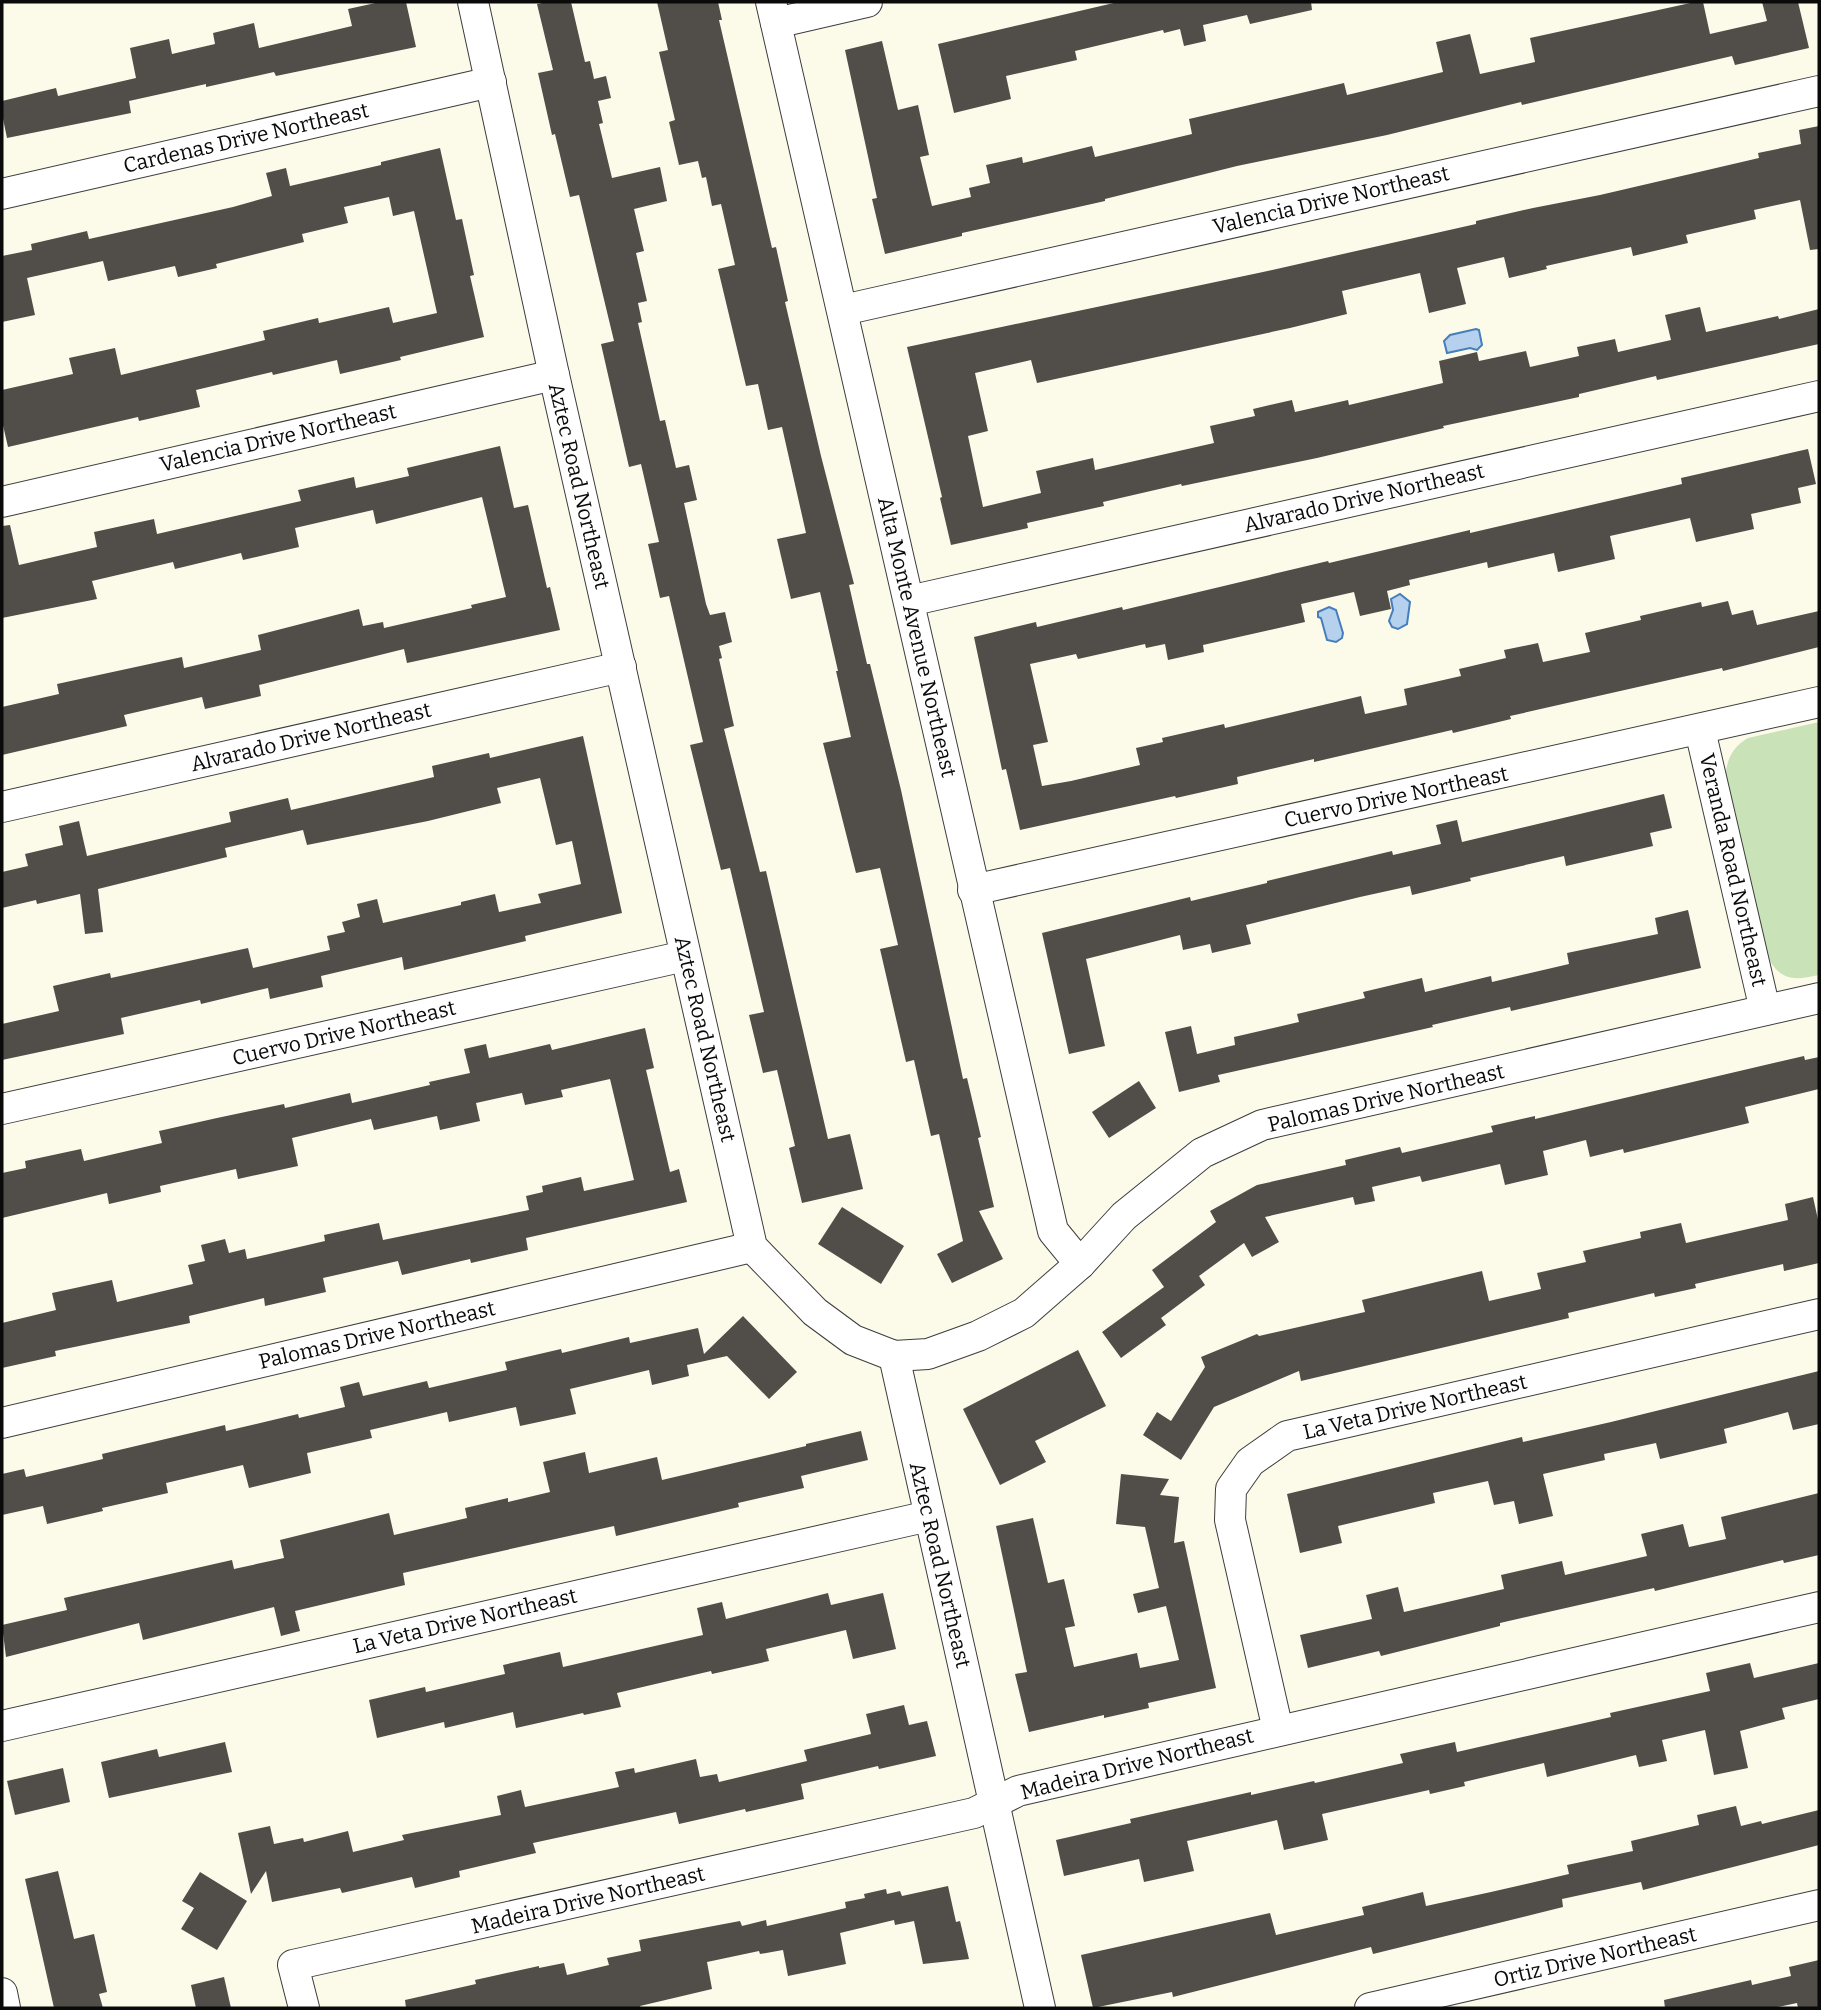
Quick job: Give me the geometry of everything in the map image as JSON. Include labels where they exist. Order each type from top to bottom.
[{"type":"street","name":"Aztec Road Northeast","points":[[473,2],[554,375],[752,1247]]},
{"type":"street","points":[[773,12],[867,2]]},
{"type":"street","name":"Alta Monte Avenue Northeast","points":[[773,12],[1053,1231],[1080,1264]]},
{"type":"street","name":"Cardenas Drive Northeast","points":[[2,194],[491,82]]},
{"type":"street","name":"Valencia Drive Northeast","points":[[843,310],[1819,91]]},
{"type":"street","name":"Valencia Drive Northeast","points":[[2,502],[554,375]]},
{"type":"street","name":"Alvarado Drive Northeast","points":[[909,601],[1819,396]]},
{"type":"street","name":"Alvarado Drive Northeast","points":[[2,807],[621,667]]},
{"type":"street","name":"Cuervo Drive Northeast","points":[[973,890],[1819,702]]},
{"type":"street","name":"Veranda Road Northeast","points":[[1700,730],[1765,1010]]},
{"type":"street","name":"Cuervo Drive Northeast","points":[[2,1109],[685,956]]},
{"type":"street","name":"Palomas Drive Northeast","points":[[894,1356],[928,1354],[978,1336],[1024,1313],[1080,1264],[1124,1216],[1202,1153],[1262,1125],[1819,998]]},
{"type":"street","points":[[752,1247],[815,1312],[853,1340],[894,1356]]},
{"type":"street","name":"Palomas Drive Northeast","points":[[2,1423],[752,1247]]},
{"type":"street","name":"La Veta Drive Northeast","points":[[1278,1730],[1230,1520],[1231,1489],[1250,1462],[1287,1436],[1819,1314]]},
{"type":"street","name":"Aztec Road Northeast","points":[[894,1356],[1040,2008]]},
{"type":"street","name":"La Veta Drive Northeast","points":[[2,1726],[929,1516]]},
{"type":"street","name":"Madeira Drive Northeast","points":[[304,2008],[293,1965],[955,1818],[974,1813],[1018,1791],[1819,1607]]},
{"type":"street","name":"Ortiz Drive Northeast","points":[[1370,2008],[1819,1905]]},
{"type":"street","points":[[2,1993],[5,2008]]},
{"type":"green space","points":[[1819,722],[1819,975],[1792,978],[1774,967],[1764,950],[1725,778],[1731,755],[1748,738]]},
{"type":"water","points":[[1479,330],[1482,345],[1477,350],[1470,348],[1447,353],[1444,341],[1450,335]]},
{"type":"water","points":[[1400,594],[1410,602],[1407,624],[1398,629],[1392,627],[1389,621],[1393,610],[1391,599]]},
{"type":"water","points":[[1329,607],[1336,610],[1343,633],[1342,638],[1336,642],[1327,640],[1321,618],[1318,617],[1318,612]]},
{"type":"building","points":[[380,2],[406,2],[416,47],[276,76],[274,72],[129,101],[131,113],[7,138],[2,101],[56,88],[58,96],[136,78],[130,48],[169,39],[172,54],[215,44],[213,33],[254,23],[259,48],[352,26],[348,9]]},
{"type":"building","points":[[571,2],[585,62],[590,61],[594,79],[606,76],[611,98],[598,101],[603,123],[599,124],[612,178],[660,167],[667,201],[634,209],[644,251],[636,253],[647,301],[638,303],[642,322],[638,323],[660,421],[665,420],[676,468],[689,465],[697,500],[684,503],[706,604],[710,615],[725,612],[732,642],[719,646],[722,658],[719,659],[734,726],[724,729],[760,872],[766,871],[828,1139],[850,1134],[863,1189],[802,1203],[789,1148],[795,1146],[777,1070],[763,1073],[749,1015],[764,1012],[730,868],[721,870],[690,745],[703,742],[669,596],[660,598],[648,544],[659,542],[641,464],[629,467],[601,344],[614,341],[579,195],[570,197],[538,73],[553,70],[537,4]]},
{"type":"building","points":[[657,2],[718,2],[722,20],[719,20],[772,248],[776,247],[788,301],[785,302],[854,584],[849,585],[867,664],[870,664],[901,790],[963,1079],[967,1078],[981,1137],[978,1138],[994,1207],[979,1211],[1003,1259],[952,1283],[937,1254],[963,1241],[939,1134],[931,1136],[914,1060],[906,1062],[880,949],[898,945],[880,868],[856,873],[823,743],[851,737],[820,592],[791,599],[777,539],[806,533],[782,427],[768,430],[758,384],[746,386],[718,269],[735,265],[721,204],[712,206],[706,177],[702,178],[698,161],[679,165],[669,122],[675,120],[659,52],[668,50]]},
{"type":"building","points":[[1118,2],[1311,2],[1312,10],[1250,24],[1247,15],[1203,25],[1206,41],[1184,46],[1180,29],[1164,33],[1163,30],[1075,51],[1077,60],[1006,76],[1011,99],[954,113],[938,44]]},
{"type":"building","points":[[1703,2],[1710,34],[1767,21],[1762,2],[1798,2],[1809,48],[1735,65],[1732,56],[1522,105],[1521,102],[1387,135],[1237,166],[885,254],[872,199],[877,198],[845,50],[882,41],[898,110],[918,105],[929,155],[920,157],[932,206],[971,197],[969,188],[990,183],[986,165],[1022,157],[1023,163],[1092,146],[1095,157],[1192,134],[1189,119],[1344,83],[1347,95],[1443,72],[1436,42],[1470,34],[1480,74],[1535,62],[1530,38]]},
{"type":"building","points":[[1819,126],[1819,249],[1810,250],[1800,200],[1754,210],[1756,219],[1686,235],[1688,243],[1633,256],[1631,247],[1546,266],[1547,269],[1509,278],[1504,257],[1457,268],[1466,304],[1429,313],[1420,273],[1342,291],[1347,314],[1290,328],[1037,383],[1031,360],[975,373],[988,431],[968,436],[983,507],[1041,493],[1036,471],[1093,458],[1095,470],[1214,443],[1210,426],[1255,416],[1253,409],[1292,400],[1295,412],[1348,400],[1349,405],[1443,383],[1439,361],[1477,352],[1479,361],[1526,351],[1530,367],[1579,356],[1577,347],[1615,339],[1618,352],[1671,340],[1665,315],[1700,307],[1706,332],[1819,309],[1819,344],[1657,380],[1656,376],[1579,394],[1579,397],[1443,426],[1444,428],[1317,458],[1103,502],[1104,506],[1027,523],[1028,528],[951,545],[907,347],[1263,272],[1759,158],[1758,153],[1801,144],[1799,130]]},
{"type":"building","points":[[440,148],[456,220],[462,219],[474,275],[470,276],[484,337],[340,374],[337,360],[273,375],[272,372],[196,390],[200,407],[139,421],[138,417],[8,447],[2,421],[2,390],[73,374],[69,358],[115,348],[121,375],[265,340],[263,331],[318,318],[319,323],[389,307],[393,323],[437,313],[414,211],[393,216],[389,197],[344,207],[348,223],[302,234],[304,242],[216,264],[217,268],[178,277],[175,266],[108,281],[103,261],[27,278],[35,315],[2,322],[2,256],[32,250],[31,244],[87,231],[89,239],[272,196],[266,173],[286,168],[290,186]]},
{"type":"building","points":[[500,446],[514,508],[528,505],[547,588],[550,587],[560,630],[407,663],[404,649],[259,685],[261,696],[205,709],[202,697],[124,715],[127,726],[2,755],[2,707],[59,694],[57,684],[182,657],[184,668],[261,650],[258,635],[359,609],[363,626],[383,622],[384,628],[472,608],[471,605],[506,597],[482,497],[376,524],[373,510],[295,528],[299,547],[243,560],[241,553],[175,569],[173,562],[92,581],[97,599],[2,618],[2,526],[10,525],[19,565],[97,547],[94,532],[154,519],[157,534],[301,501],[298,490],[354,477],[356,488],[409,476],[407,468]]},
{"type":"building","points":[[1808,449],[1816,484],[1798,488],[1801,503],[1751,514],[1754,529],[1696,542],[1690,518],[1610,536],[1615,559],[1558,572],[1554,553],[1488,568],[1487,562],[1409,580],[1410,585],[1387,591],[1391,609],[1360,616],[1354,592],[1301,604],[1305,622],[1203,645],[1204,652],[1168,660],[1165,644],[1146,648],[1145,644],[1078,659],[1076,654],[1030,664],[1048,742],[1033,745],[1042,786],[1071,781],[1140,765],[1136,748],[1163,742],[1162,738],[1224,724],[1225,728],[1361,696],[1365,714],[1407,705],[1404,689],[1461,676],[1459,669],[1506,658],[1504,650],[1538,643],[1543,662],[1590,652],[1585,633],[1641,620],[1640,616],[1701,602],[1702,607],[1728,601],[1732,615],[1753,610],[1757,625],[1819,611],[1819,647],[1723,671],[1722,668],[1510,716],[1511,719],[1453,733],[1452,730],[1237,777],[1238,784],[1020,830],[1006,769],[1002,770],[974,637],[1036,622],[1037,627],[1122,607],[1123,610],[1328,561],[1329,563],[1470,530],[1470,533],[1682,484],[1681,478]]},
{"type":"building","points":[[583,736],[622,913],[525,936],[526,941],[404,970],[402,957],[321,976],[323,987],[270,999],[268,988],[201,1004],[200,1000],[121,1018],[124,1034],[2,1060],[2,1024],[59,1011],[53,986],[110,973],[111,978],[248,948],[253,968],[330,950],[327,936],[345,932],[342,922],[360,917],[357,904],[377,899],[383,923],[461,905],[461,902],[495,894],[499,912],[541,903],[538,894],[581,884],[572,841],[556,845],[540,778],[497,788],[501,803],[428,821],[307,845],[303,830],[225,848],[227,857],[98,889],[103,932],[85,934],[80,894],[37,904],[36,900],[2,908],[2,872],[28,866],[25,854],[63,845],[59,826],[79,821],[87,856],[231,822],[229,812],[288,798],[291,810],[434,777],[432,766],[489,753],[490,758]]},
{"type":"building","points":[[1664,794],[1672,828],[1650,833],[1653,846],[1566,866],[1564,856],[1412,895],[1410,886],[1360,897],[1246,925],[1251,944],[1212,953],[1210,944],[1183,950],[1180,935],[1086,959],[1105,1046],[1069,1054],[1042,933],[1190,897],[1191,901],[1392,851],[1393,855],[1441,844],[1436,825],[1457,820],[1462,842]]},
{"type":"building","points":[[1688,910],[1701,968],[1511,1011],[1510,1007],[1218,1075],[1220,1082],[1179,1092],[1165,1032],[1191,1026],[1197,1054],[1235,1045],[1234,1037],[1299,1022],[1297,1014],[1365,998],[1363,992],[1422,978],[1425,992],[1491,976],[1492,982],[1569,964],[1567,953],[1658,934],[1655,918]]},
{"type":"building","points":[[645,1028],[654,1068],[646,1070],[670,1172],[679,1169],[687,1202],[526,1238],[528,1250],[471,1263],[470,1259],[402,1275],[398,1261],[323,1278],[326,1292],[265,1306],[264,1298],[189,1316],[190,1323],[55,1351],[56,1356],[2,1368],[2,1323],[56,1310],[52,1293],[112,1280],[117,1302],[193,1284],[188,1265],[205,1261],[201,1245],[225,1239],[229,1253],[245,1249],[247,1259],[325,1241],[324,1235],[379,1223],[383,1240],[529,1210],[526,1196],[543,1192],[542,1186],[581,1177],[584,1191],[634,1180],[610,1079],[561,1090],[563,1097],[525,1105],[522,1093],[476,1103],[480,1121],[440,1130],[437,1116],[374,1130],[371,1119],[292,1138],[298,1166],[238,1179],[236,1169],[160,1186],[161,1192],[109,1204],[107,1193],[2,1218],[2,1173],[26,1168],[25,1161],[81,1149],[84,1161],[162,1143],[159,1131],[284,1104],[285,1108],[350,1093],[352,1103],[430,1085],[429,1082],[470,1073],[464,1049],[486,1044],[489,1058],[550,1044],[552,1050]]},
{"type":"building","points":[[1804,1056],[1805,1060],[1819,1057],[1819,1089],[1745,1107],[1749,1123],[1624,1153],[1623,1149],[1590,1157],[1586,1140],[1543,1151],[1548,1175],[1505,1185],[1500,1164],[1422,1182],[1420,1176],[1372,1187],[1375,1201],[1355,1205],[1353,1197],[1265,1217],[1279,1242],[1252,1257],[1244,1243],[1199,1276],[1205,1285],[1161,1318],[1166,1325],[1121,1358],[1102,1332],[1164,1287],[1152,1270],[1216,1222],[1210,1211],[1257,1185],[1346,1165],[1345,1160],[1400,1147],[1402,1153],[1493,1132],[1491,1126],[1535,1116],[1535,1119]]},
{"type":"building","points":[[1139,1081],[1156,1108],[1109,1138],[1092,1112]]},
{"type":"building","points":[[1813,1197],[1819,1224],[1819,1263],[1784,1271],[1783,1264],[1695,1284],[1696,1288],[1655,1297],[1654,1293],[1568,1313],[1569,1318],[1301,1381],[1299,1371],[1214,1407],[1181,1460],[1143,1435],[1157,1412],[1171,1421],[1205,1367],[1201,1357],[1257,1334],[1259,1336],[1365,1312],[1362,1300],[1482,1271],[1489,1301],[1541,1289],[1537,1273],[1586,1262],[1583,1251],[1641,1238],[1640,1232],[1681,1223],[1686,1243],[1788,1220],[1785,1204]]},
{"type":"building","points":[[842,1207],[904,1246],[881,1284],[818,1244]]},
{"type":"building","points":[[743,1316],[797,1372],[769,1399],[727,1356],[687,1365],[689,1376],[652,1385],[649,1370],[570,1389],[576,1414],[520,1426],[516,1407],[449,1422],[447,1412],[370,1430],[372,1438],[307,1453],[311,1473],[249,1488],[243,1465],[166,1483],[168,1493],[47,1524],[43,1506],[2,1515],[2,1474],[24,1469],[26,1477],[103,1459],[102,1454],[225,1425],[226,1431],[298,1414],[299,1418],[345,1407],[340,1387],[359,1382],[363,1396],[427,1381],[429,1388],[507,1370],[505,1362],[561,1349],[562,1353],[629,1337],[630,1343],[698,1328],[704,1354]]},
{"type":"building","points":[[1078,1350],[1106,1406],[1035,1441],[1046,1462],[1000,1485],[963,1409]]},
{"type":"building","points":[[1819,1371],[1819,1424],[1793,1430],[1788,1412],[1724,1429],[1727,1443],[1660,1459],[1656,1443],[1604,1454],[1605,1460],[1543,1474],[1553,1516],[1519,1524],[1514,1501],[1494,1505],[1488,1481],[1433,1493],[1435,1503],[1338,1526],[1342,1543],[1300,1553],[1287,1494],[1522,1437],[1523,1442],[1611,1422]]},
{"type":"building","points":[[861,1431],[868,1460],[801,1476],[804,1488],[738,1503],[739,1507],[616,1536],[614,1526],[403,1573],[405,1585],[295,1611],[300,1631],[281,1636],[274,1607],[143,1640],[139,1623],[6,1657],[2,1625],[67,1610],[64,1598],[232,1560],[234,1569],[284,1558],[280,1540],[389,1513],[394,1535],[467,1518],[465,1508],[550,1492],[543,1462],[585,1452],[589,1473],[657,1457],[662,1480]]},
{"type":"building","points":[[1121,1474],[1169,1479],[1160,1495],[1179,1497],[1174,1543],[1184,1541],[1216,1688],[1148,1703],[1149,1708],[1029,1732],[1015,1674],[1027,1672],[996,1526],[1033,1518],[1048,1583],[1064,1579],[1075,1626],[1065,1628],[1074,1667],[1137,1653],[1140,1668],[1179,1660],[1166,1606],[1138,1613],[1133,1594],[1159,1588],[1145,1527],[1116,1524]]},
{"type":"building","points":[[1819,1493],[1819,1555],[1784,1563],[1783,1560],[1655,1591],[1654,1588],[1500,1623],[1500,1626],[1381,1656],[1379,1651],[1308,1668],[1300,1635],[1372,1619],[1366,1595],[1398,1587],[1404,1612],[1504,1589],[1501,1575],[1562,1561],[1565,1575],[1647,1556],[1641,1534],[1683,1524],[1689,1547],[1726,1539],[1721,1517]]},
{"type":"building","points":[[828,1593],[831,1605],[883,1593],[896,1649],[853,1659],[846,1630],[766,1649],[769,1661],[712,1674],[711,1671],[617,1693],[621,1707],[516,1728],[513,1712],[445,1728],[444,1722],[377,1738],[369,1700],[425,1687],[426,1692],[505,1674],[503,1665],[560,1652],[563,1667],[703,1635],[697,1608],[722,1602],[726,1619]]},
{"type":"building","points":[[1750,1663],[1754,1678],[1819,1663],[1819,1699],[1782,1708],[1785,1719],[1740,1731],[1748,1768],[1714,1775],[1705,1730],[1662,1740],[1667,1761],[1639,1767],[1636,1755],[1547,1777],[1544,1763],[1464,1782],[1465,1786],[1430,1794],[1429,1790],[1322,1814],[1328,1840],[1284,1850],[1277,1820],[1187,1841],[1194,1871],[1144,1882],[1139,1859],[1064,1876],[1056,1840],[1131,1823],[1130,1819],[1251,1792],[1251,1795],[1314,1781],[1315,1783],[1403,1763],[1400,1754],[1455,1742],[1457,1752],[1611,1717],[1610,1713],[1710,1691],[1706,1673]]},
{"type":"building","points":[[904,1705],[909,1725],[927,1721],[936,1756],[801,1784],[804,1799],[679,1824],[676,1812],[533,1843],[536,1853],[459,1871],[460,1877],[415,1888],[412,1877],[342,1893],[340,1888],[272,1902],[266,1871],[251,1894],[238,1833],[270,1826],[274,1844],[303,1838],[304,1842],[348,1831],[353,1852],[404,1840],[402,1835],[501,1815],[497,1796],[521,1790],[525,1807],[619,1787],[615,1772],[634,1768],[635,1773],[696,1759],[700,1777],[717,1774],[719,1782],[807,1761],[804,1750],[871,1734],[866,1714]]},
{"type":"building","points":[[225,1742],[232,1772],[109,1798],[101,1762],[157,1749],[159,1757]]},
{"type":"building","points":[[63,1768],[70,1802],[15,1815],[7,1781]]},
{"type":"building","points":[[1736,1806],[1741,1826],[1761,1821],[1762,1824],[1819,1810],[1819,1845],[1643,1890],[1641,1882],[1562,1899],[1563,1907],[1373,1954],[1371,1947],[1173,1997],[1172,1992],[1093,2008],[1081,1955],[1270,1913],[1276,1935],[1364,1915],[1362,1907],[1423,1892],[1426,1906],[1491,1892],[1569,1874],[1567,1865],[1633,1851],[1631,1841],[1699,1825],[1697,1815]]},
{"type":"building","points":[[58,1871],[74,1939],[94,1934],[107,1992],[99,1994],[103,2008],[54,2008],[25,1879]]},
{"type":"building","points":[[200,1872],[247,1901],[217,1950],[181,1929],[194,1908],[182,1901]]},
{"type":"building","points":[[948,1886],[956,1922],[960,1921],[969,1959],[923,1964],[914,1921],[895,1925],[894,1920],[840,1933],[846,1964],[788,1976],[783,1950],[760,1954],[759,1951],[707,1962],[712,1989],[640,2006],[641,2008],[406,2008],[405,2000],[476,1984],[475,1980],[539,1966],[564,1963],[567,1975],[609,1965],[607,1958],[641,1951],[639,1940],[740,1921],[742,1926],[766,1920],[767,1926],[846,1908],[845,1902],[865,1898],[864,1894],[886,1889],[887,1894],[900,1891],[902,1896]]},
{"type":"building","points":[[1819,1960],[1819,2008],[1798,2008],[1797,2003],[1773,2008],[1665,2008],[1664,2000],[1751,1980],[1752,1985],[1791,1976],[1789,1967]]},
{"type":"building","points":[[224,1977],[231,2008],[196,2008],[191,1985]]}]
